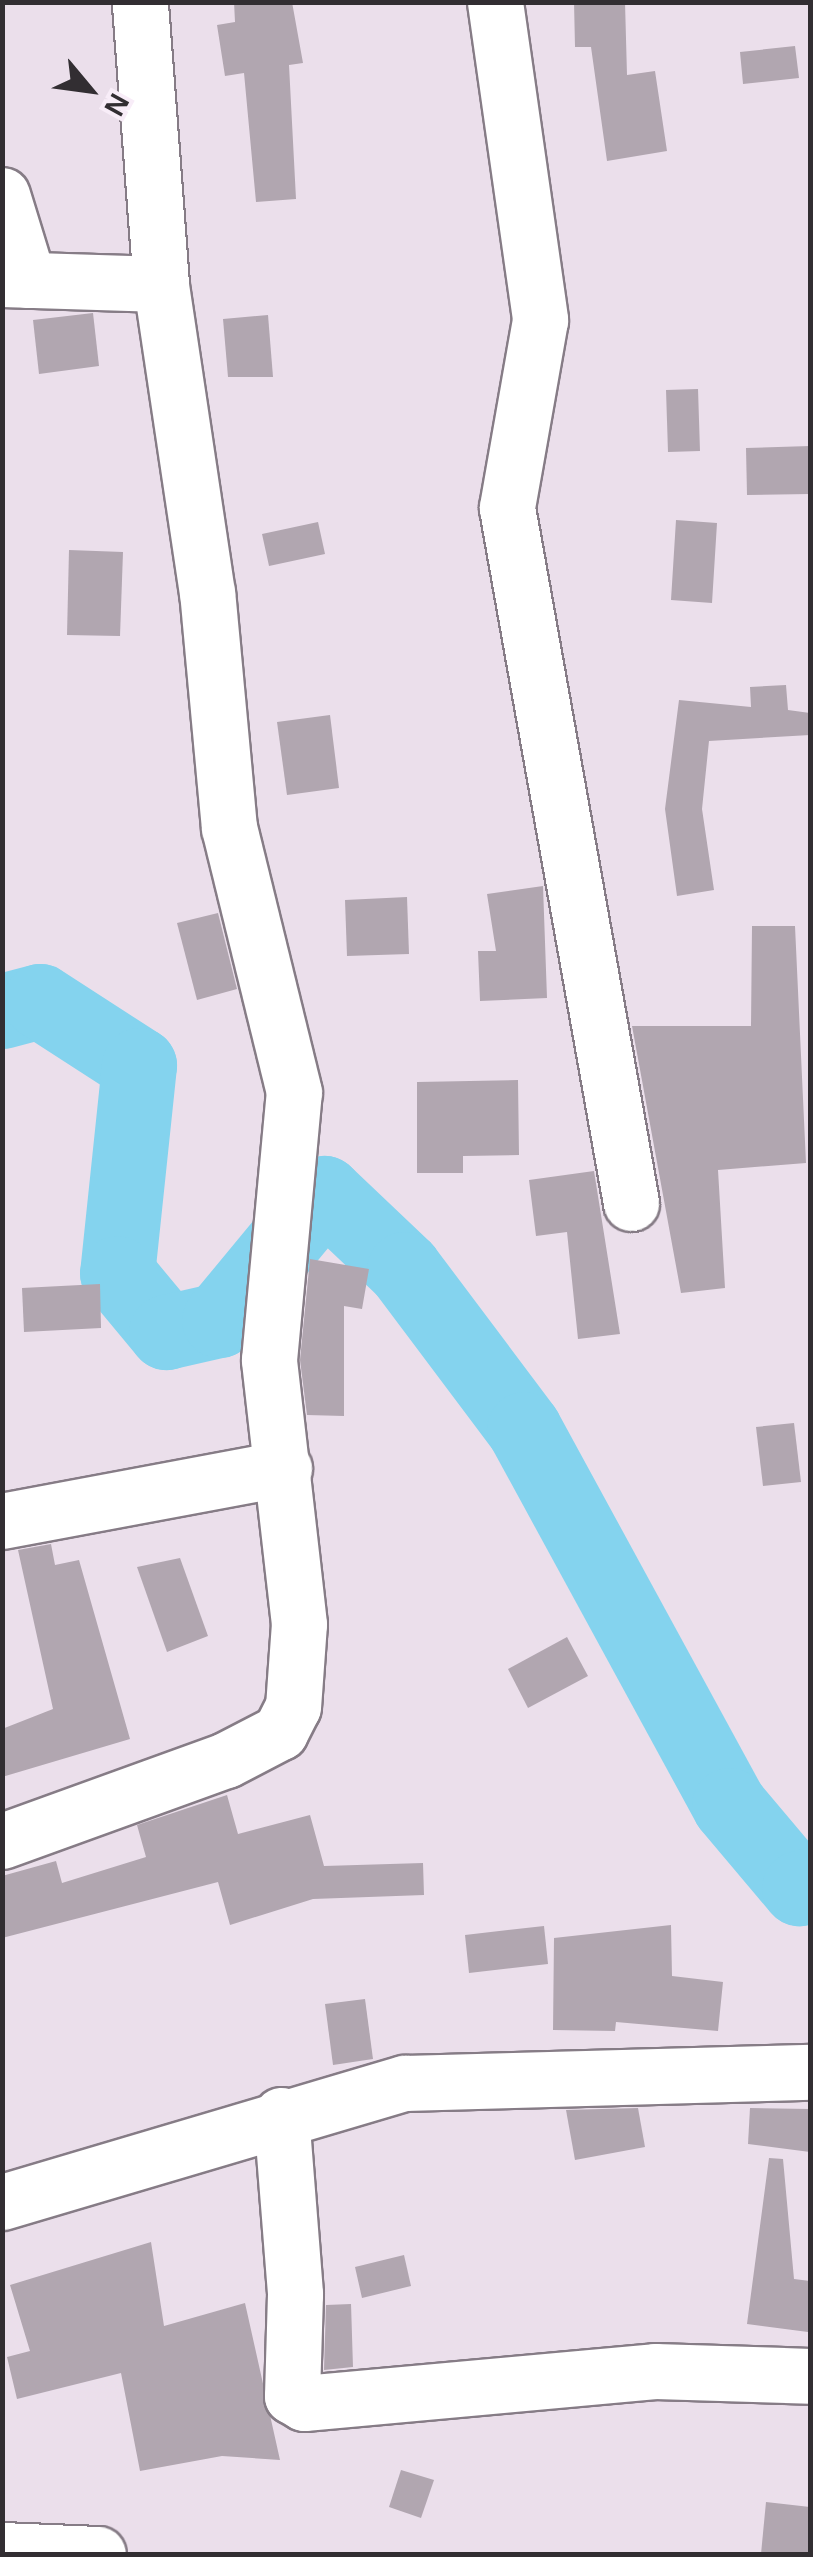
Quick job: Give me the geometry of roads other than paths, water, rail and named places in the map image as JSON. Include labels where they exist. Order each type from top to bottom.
[{"type":"street","points":[[2,1841],[280,1732],[293,1707],[298,1624],[270,1324],[294,1092],[231,842],[161,284],[140,2]]},
{"type":"street","points":[[494,2],[540,320],[507,508],[631,1202]]},
{"type":"street","points":[[2,195],[15,280],[161,284]]},
{"type":"street","points":[[2,1520],[284,1468]]},
{"type":"street","points":[[2,2202],[281,2115],[405,2083],[810,2072]]},
{"type":"street","points":[[281,2115],[295,2294],[292,2396],[304,2403],[655,2371],[810,2376]]},
{"type":"street","points":[[2,2550],[98,2554]]},
{"type":"waterway","points":[[2,1011],[40,1001],[139,1065],[117,1273],[166,1332],[219,1320],[324,1193],[404,1269],[524,1429],[729,1805],[799,1888],[810,1885]]}]
